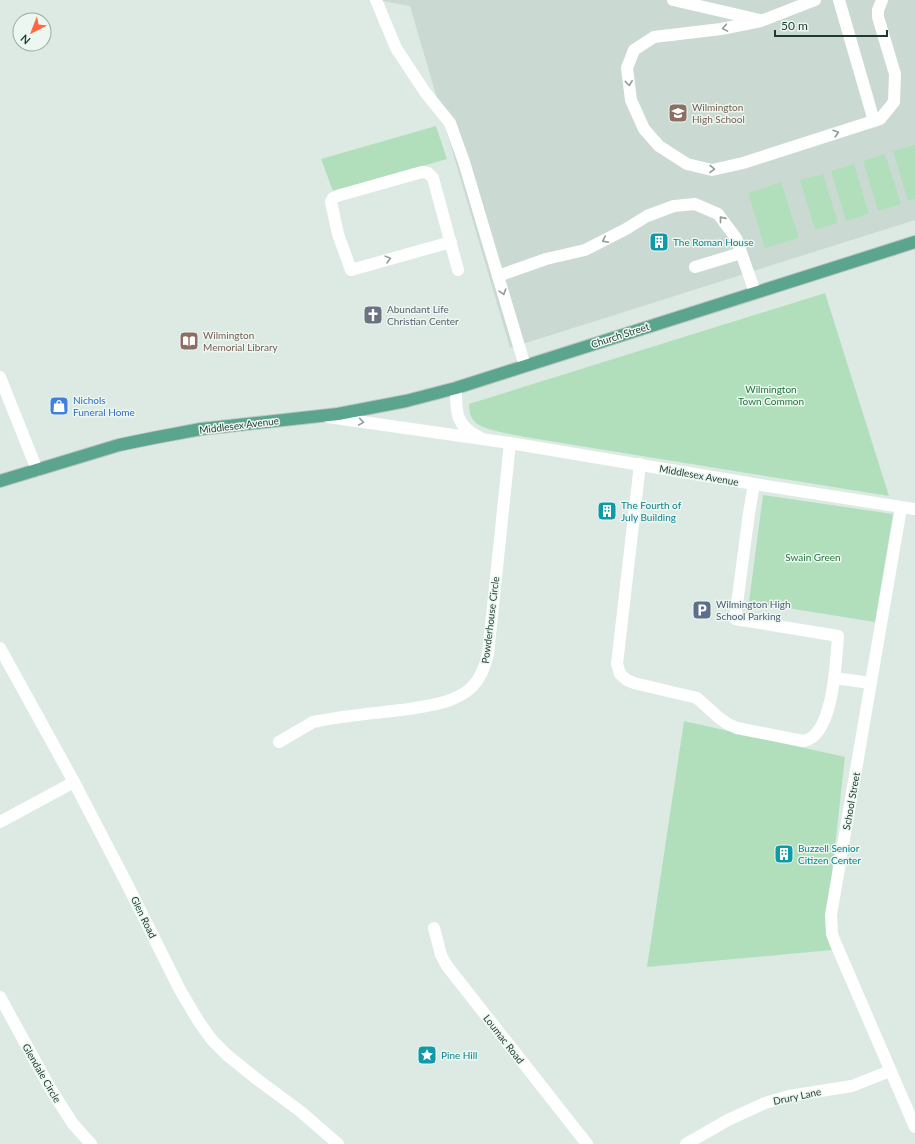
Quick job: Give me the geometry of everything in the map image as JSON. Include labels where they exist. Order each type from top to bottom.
[{"type":"main road","name":"Church Street","points":[[323,416],[406,401],[456,388],[915,242]]},
{"type":"main road","name":"Middlesex Avenue","points":[[0,481],[119,445],[177,433],[323,416]]},
{"type":"street","points":[[376,0],[396,48],[425,92],[450,123],[464,162],[525,366]]},
{"type":"street","points":[[673,0],[763,20]]},
{"type":"street","points":[[816,0],[763,20],[720,29],[654,37],[634,50],[627,68],[631,100],[644,129],[659,146],[686,164],[712,170],[743,163],[880,119],[894,102],[895,74],[878,17],[878,10],[882,0]]},
{"type":"street","points":[[839,0],[874,121]]},
{"type":"street","points":[[451,242],[351,270],[338,234],[331,207],[331,200],[335,197],[422,172],[430,174],[433,178],[451,242],[458,270]]},
{"type":"street","points":[[498,276],[546,260],[585,250],[626,230],[647,216],[674,206],[695,204],[718,214],[736,238],[755,292]]},
{"type":"street","points":[[695,267],[741,253]]},
{"type":"street","points":[[0,378],[37,470]]},
{"type":"street","name":"Middlesex Avenue","points":[[456,388],[456,409],[459,420],[472,434],[484,439]]},
{"type":"street","name":"Middlesex Avenue","points":[[323,416],[510,443],[901,508],[915,509]]},
{"type":"street","name":"Powderhouse Circle","points":[[279,742],[313,722],[381,713],[444,702],[464,692],[475,683],[483,671],[488,654],[510,443]]},
{"type":"street","points":[[640,464],[617,664],[618,670],[623,678],[634,683],[697,698],[718,717],[728,724],[738,728],[803,741],[815,734],[827,713],[832,694],[838,636],[735,619],[748,513],[754,484]]},
{"type":"street","name":"School Street","points":[[901,508],[831,915],[831,928],[833,938],[915,1127]]},
{"type":"street","name":"Glen Road","points":[[0,648],[74,782],[180,990],[206,1032],[227,1055],[300,1111],[338,1144]]},
{"type":"street","points":[[834,678],[871,683]]},
{"type":"street","points":[[0,822],[74,782]]},
{"type":"street","name":"Loumac Road","points":[[434,928],[440,955],[447,966],[587,1144]]},
{"type":"street","name":"Glendale Circle","points":[[0,997],[50,1088],[73,1124],[91,1144]]},
{"type":"street","name":"Drury Lane","points":[[686,1144],[728,1120],[765,1103],[785,1097],[852,1086],[890,1071]]},
{"type":"shaded area","name":"Wilmington High School","points":[[377,0],[915,0],[915,220],[510,348],[410,6]]},
{"type":"green space","points":[[436,126],[447,159],[333,191],[321,159]]},
{"type":"green space","points":[[915,145],[915,199],[908,201],[893,151]]},
{"type":"green space","points":[[885,154],[901,204],[878,211],[863,161]]},
{"type":"green space","points":[[854,164],[869,214],[846,221],[831,171]]},
{"type":"green space","points":[[823,174],[838,223],[815,230],[800,180]]},
{"type":"green space","points":[[781,182],[799,238],[765,248],[748,193]]},
{"type":"green space","name":"Wilmington Town Common","points":[[825,293],[889,496],[510,434],[485,428],[475,422],[471,416],[469,404]]},
{"type":"green space","name":"Swain Green","points":[[763,495],[893,514],[875,622],[749,602]]},
{"type":"green space","points":[[684,721],[845,757],[826,927],[832,950],[647,967]]},
{"type":"place","name":"Wilmington High School","points":[[678,113]]},
{"type":"place","name":"The Roman House","points":[[659,242]]},
{"type":"place","name":"Abundant Life Christian Center","points":[[373,315]]},
{"type":"place","name":"Wilmington Memorial Library","points":[[189,341]]},
{"type":"place","name":"Nichols Funeral Home","points":[[59,406]]},
{"type":"place","name":"The Fourth of July Building","points":[[607,511]]},
{"type":"place","name":"Wilmington High School Parking","points":[[702,610]]},
{"type":"place","name":"Buzzell Senior Citizen Center","points":[[784,854]]},
{"type":"place","name":"Pine Hill","points":[[427,1055]]}]
